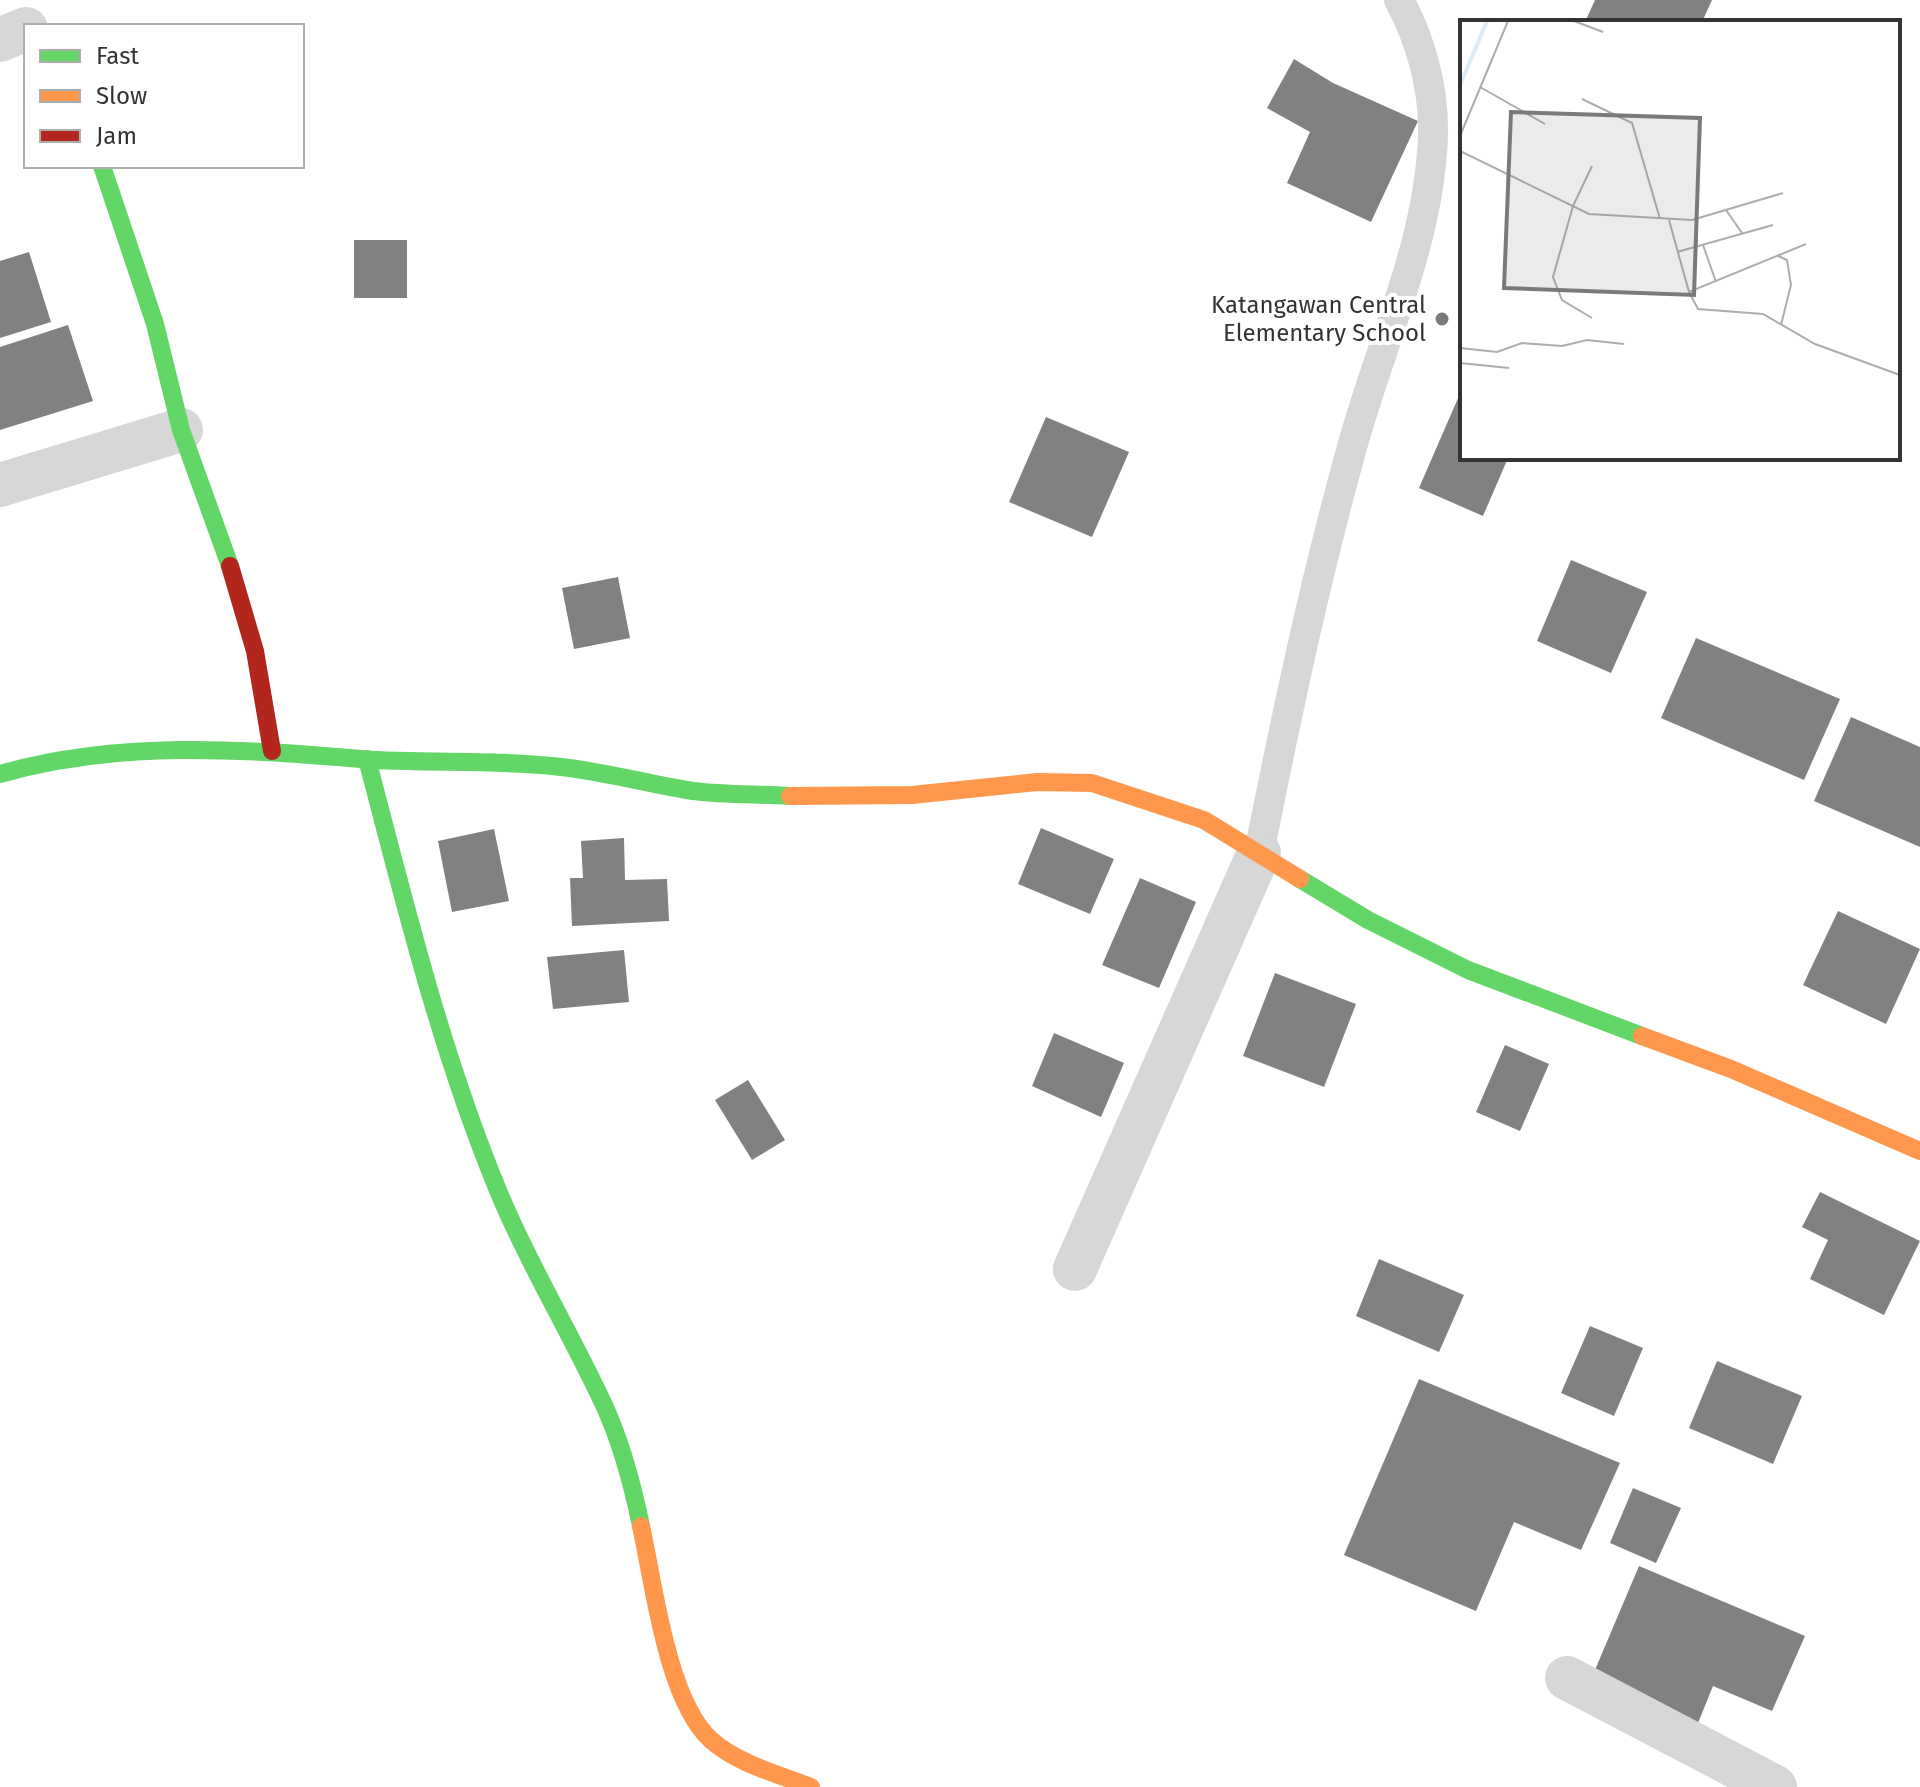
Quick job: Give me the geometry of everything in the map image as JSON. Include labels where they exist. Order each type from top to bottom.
[{"type":"street","points":[[0,40],[24,27]]},
{"type":"street","points":[[103,168],[155,324],[181,430],[239,592],[255,651],[272,751]]},
{"type":"street","points":[[0,485],[181,430]]},
{"type":"street","points":[[0,774],[46,761],[125,750],[272,751],[367,759],[513,762],[565,767],[695,791],[823,798],[912,795],[1037,782],[1092,783],[1204,820],[1368,920],[1468,970],[1731,1069],[1920,1151]]},
{"type":"street","points":[[367,759],[429,994],[465,1103],[541,1286],[605,1407],[636,1502],[675,1679],[690,1714],[711,1740],[738,1758],[811,1787]]},
{"type":"street","points":[[1075,1269],[1259,853]]},
{"type":"street","points":[[1567,1678],[1775,1787]]},
{"type":"lane","points":[[1259,853],[1301,648],[1335,510],[1351,448],[1411,265],[1425,196],[1433,134],[1428,76],[1409,18],[1399,0]]},
{"type":"building","points":[[1595,0],[1712,0],[1703,20],[1586,20]]},
{"type":"building","points":[[1294,59],[1333,83],[1418,121],[1371,222],[1287,183],[1310,132],[1267,108]]},
{"type":"building","points":[[354,240],[407,240],[407,298],[354,298]]},
{"type":"building","points":[[29,252],[51,322],[0,338],[0,261]]},
{"type":"building","points":[[68,325],[93,401],[0,430],[0,347]]},
{"type":"building","points":[[1460,394],[1460,460],[1507,460],[1483,516],[1419,488]]},
{"type":"building","points":[[1046,417],[1129,452],[1092,537],[1009,502]]},
{"type":"building","points":[[1571,560],[1647,592],[1611,673],[1537,641]]},
{"type":"building","points":[[618,577],[630,638],[574,649],[562,588]]},
{"type":"building","points":[[1696,638],[1840,699],[1804,780],[1661,718]]},
{"type":"building","points":[[1851,717],[1920,747],[1920,847],[1814,801]]},
{"type":"building","points":[[1041,828],[1114,859],[1090,914],[1018,884]]},
{"type":"building","points":[[494,829],[509,901],[452,912],[438,841]]},
{"type":"building","points":[[624,838],[625,880],[667,879],[669,921],[572,926],[570,878],[583,878],[581,841]]},
{"type":"building","points":[[1140,878],[1196,902],[1159,988],[1102,965]]},
{"type":"building","points":[[1838,911],[1920,949],[1886,1024],[1803,985]]},
{"type":"building","points":[[624,950],[629,1002],[553,1009],[547,957]]},
{"type":"building","points":[[1275,973],[1356,1004],[1324,1087],[1243,1056]]},
{"type":"building","points":[[1054,1033],[1124,1063],[1101,1117],[1032,1086]]},
{"type":"building","points":[[1505,1045],[1549,1064],[1520,1131],[1476,1112]]},
{"type":"building","points":[[748,1080],[785,1140],[752,1160],[715,1100]]},
{"type":"building","points":[[1820,1192],[1920,1241],[1884,1315],[1810,1279],[1828,1240],[1802,1227]]},
{"type":"building","points":[[1379,1259],[1464,1295],[1439,1352],[1356,1316]]},
{"type":"building","points":[[1590,1326],[1643,1348],[1614,1416],[1561,1393]]},
{"type":"building","points":[[1717,1361],[1802,1396],[1773,1464],[1689,1428]]},
{"type":"building","points":[[1419,1379],[1620,1463],[1581,1550],[1514,1522],[1476,1611],[1344,1555]]},
{"type":"building","points":[[1633,1488],[1681,1508],[1656,1563],[1610,1543]]},
{"type":"building","points":[[1639,1566],[1805,1636],[1772,1711],[1713,1686],[1698,1723],[1592,1677]]},
{"type":"traffic: fast","points":[[103,168],[155,324],[181,430],[230,566]]},
{"type":"traffic: fast","points":[[0,774],[89,756],[225,750],[561,767],[693,791],[790,796]]},
{"type":"traffic: fast","points":[[367,759],[425,976],[458,1083],[509,1216],[610,1419],[626,1465],[641,1526]]},
{"type":"traffic: fast","points":[[1300,879],[1368,920],[1468,970],[1642,1036]]},
{"type":"traffic: slow","points":[[790,796],[912,795],[1037,782],[1092,783],[1204,820],[1300,879]]},
{"type":"traffic: slow","points":[[1642,1036],[1731,1069],[1920,1151]]},
{"type":"traffic: slow","points":[[641,1526],[664,1640],[683,1698],[696,1722],[711,1740],[733,1756],[811,1787]]},
{"type":"traffic: jam","points":[[230,566],[255,651],[272,751]]},
{"type":"place","name":"Katangawan Central Elementary School","points":[[1442,319]]}]
